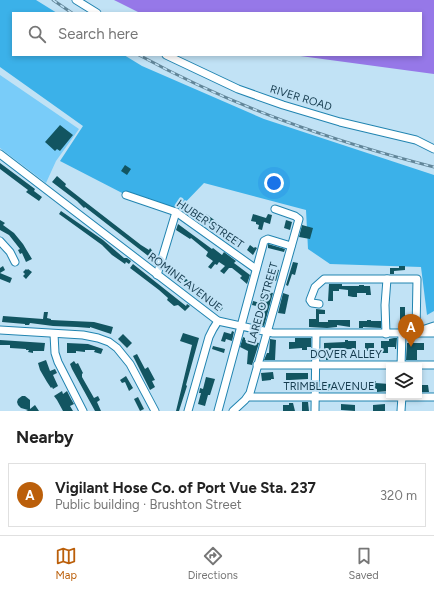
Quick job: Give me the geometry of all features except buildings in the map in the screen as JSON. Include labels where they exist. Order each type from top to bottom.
[{"type":"street","points":[[76,0],[95,12]]},
{"type":"street","name":"RIVER ROAD","points":[[168,56],[244,92],[340,122],[416,140],[434,149]]},
{"type":"street","name":"ROMINE AVENUE","points":[[0,154],[218,321],[267,333],[434,333]]},
{"type":"street","name":"HUBER STREET","points":[[126,194],[176,212],[256,269]]},
{"type":"street","name":"LAREDO STREET","points":[[248,397],[299,219],[276,209]]},
{"type":"street","points":[[157,275],[176,212]]},
{"type":"street","points":[[218,411],[264,242],[268,239],[291,246]]},
{"type":"street","points":[[0,241],[7,247],[15,262]]},
{"type":"street","points":[[319,304],[312,303],[310,300],[316,287],[324,279],[417,279],[416,332]]},
{"type":"street","points":[[386,334],[385,305],[387,279]]},
{"type":"street","points":[[188,411],[209,337],[218,321]]},
{"type":"street","name":"ROMINE AVENUE","points":[[416,332],[434,326]]},
{"type":"street","points":[[0,330],[98,338],[109,342],[117,348],[130,364],[155,411]]},
{"type":"street","points":[[401,363],[402,333]]},
{"type":"street","points":[[54,334],[55,353],[58,362],[83,411]]},
{"type":"street","points":[[315,411],[316,334]]},
{"type":"street","name":"DOVER ALLEY","points":[[257,365],[386,366]]},
{"type":"street","name":"DOVER ALLEY","points":[[422,365],[434,365]]},
{"type":"street","points":[[233,411],[248,397]]},
{"type":"street","name":"TRIMBLE AVENUE","points":[[248,397],[386,397]]},
{"type":"street","name":"TRIMBLE AVENUE","points":[[422,397],[434,397]]},
{"type":"street","points":[[401,411],[402,399]]},
{"type":"shaded area","points":[[0,0],[36,0],[55,12],[12,12],[12,56],[126,56],[142,66],[264,119],[434,175],[434,311],[427,315],[421,267],[330,264],[308,249],[306,210],[204,183],[176,212],[126,195],[60,161],[83,126],[0,67]]},
{"type":"shaded area","points":[[114,0],[434,0],[434,74],[300,56],[422,56],[422,12],[138,12]]},
{"type":"shaded area","points":[[0,75],[79,129],[56,161],[46,183],[0,148]]},
{"type":"railway","points":[[53,0],[71,12]]},
{"type":"railway","points":[[141,56],[210,91],[246,106],[320,133],[395,157],[434,167]]},
{"type":"place","name":"Vigilant Hose Co. of Port Vue Sta. 237","points":[[411,347]]}]
